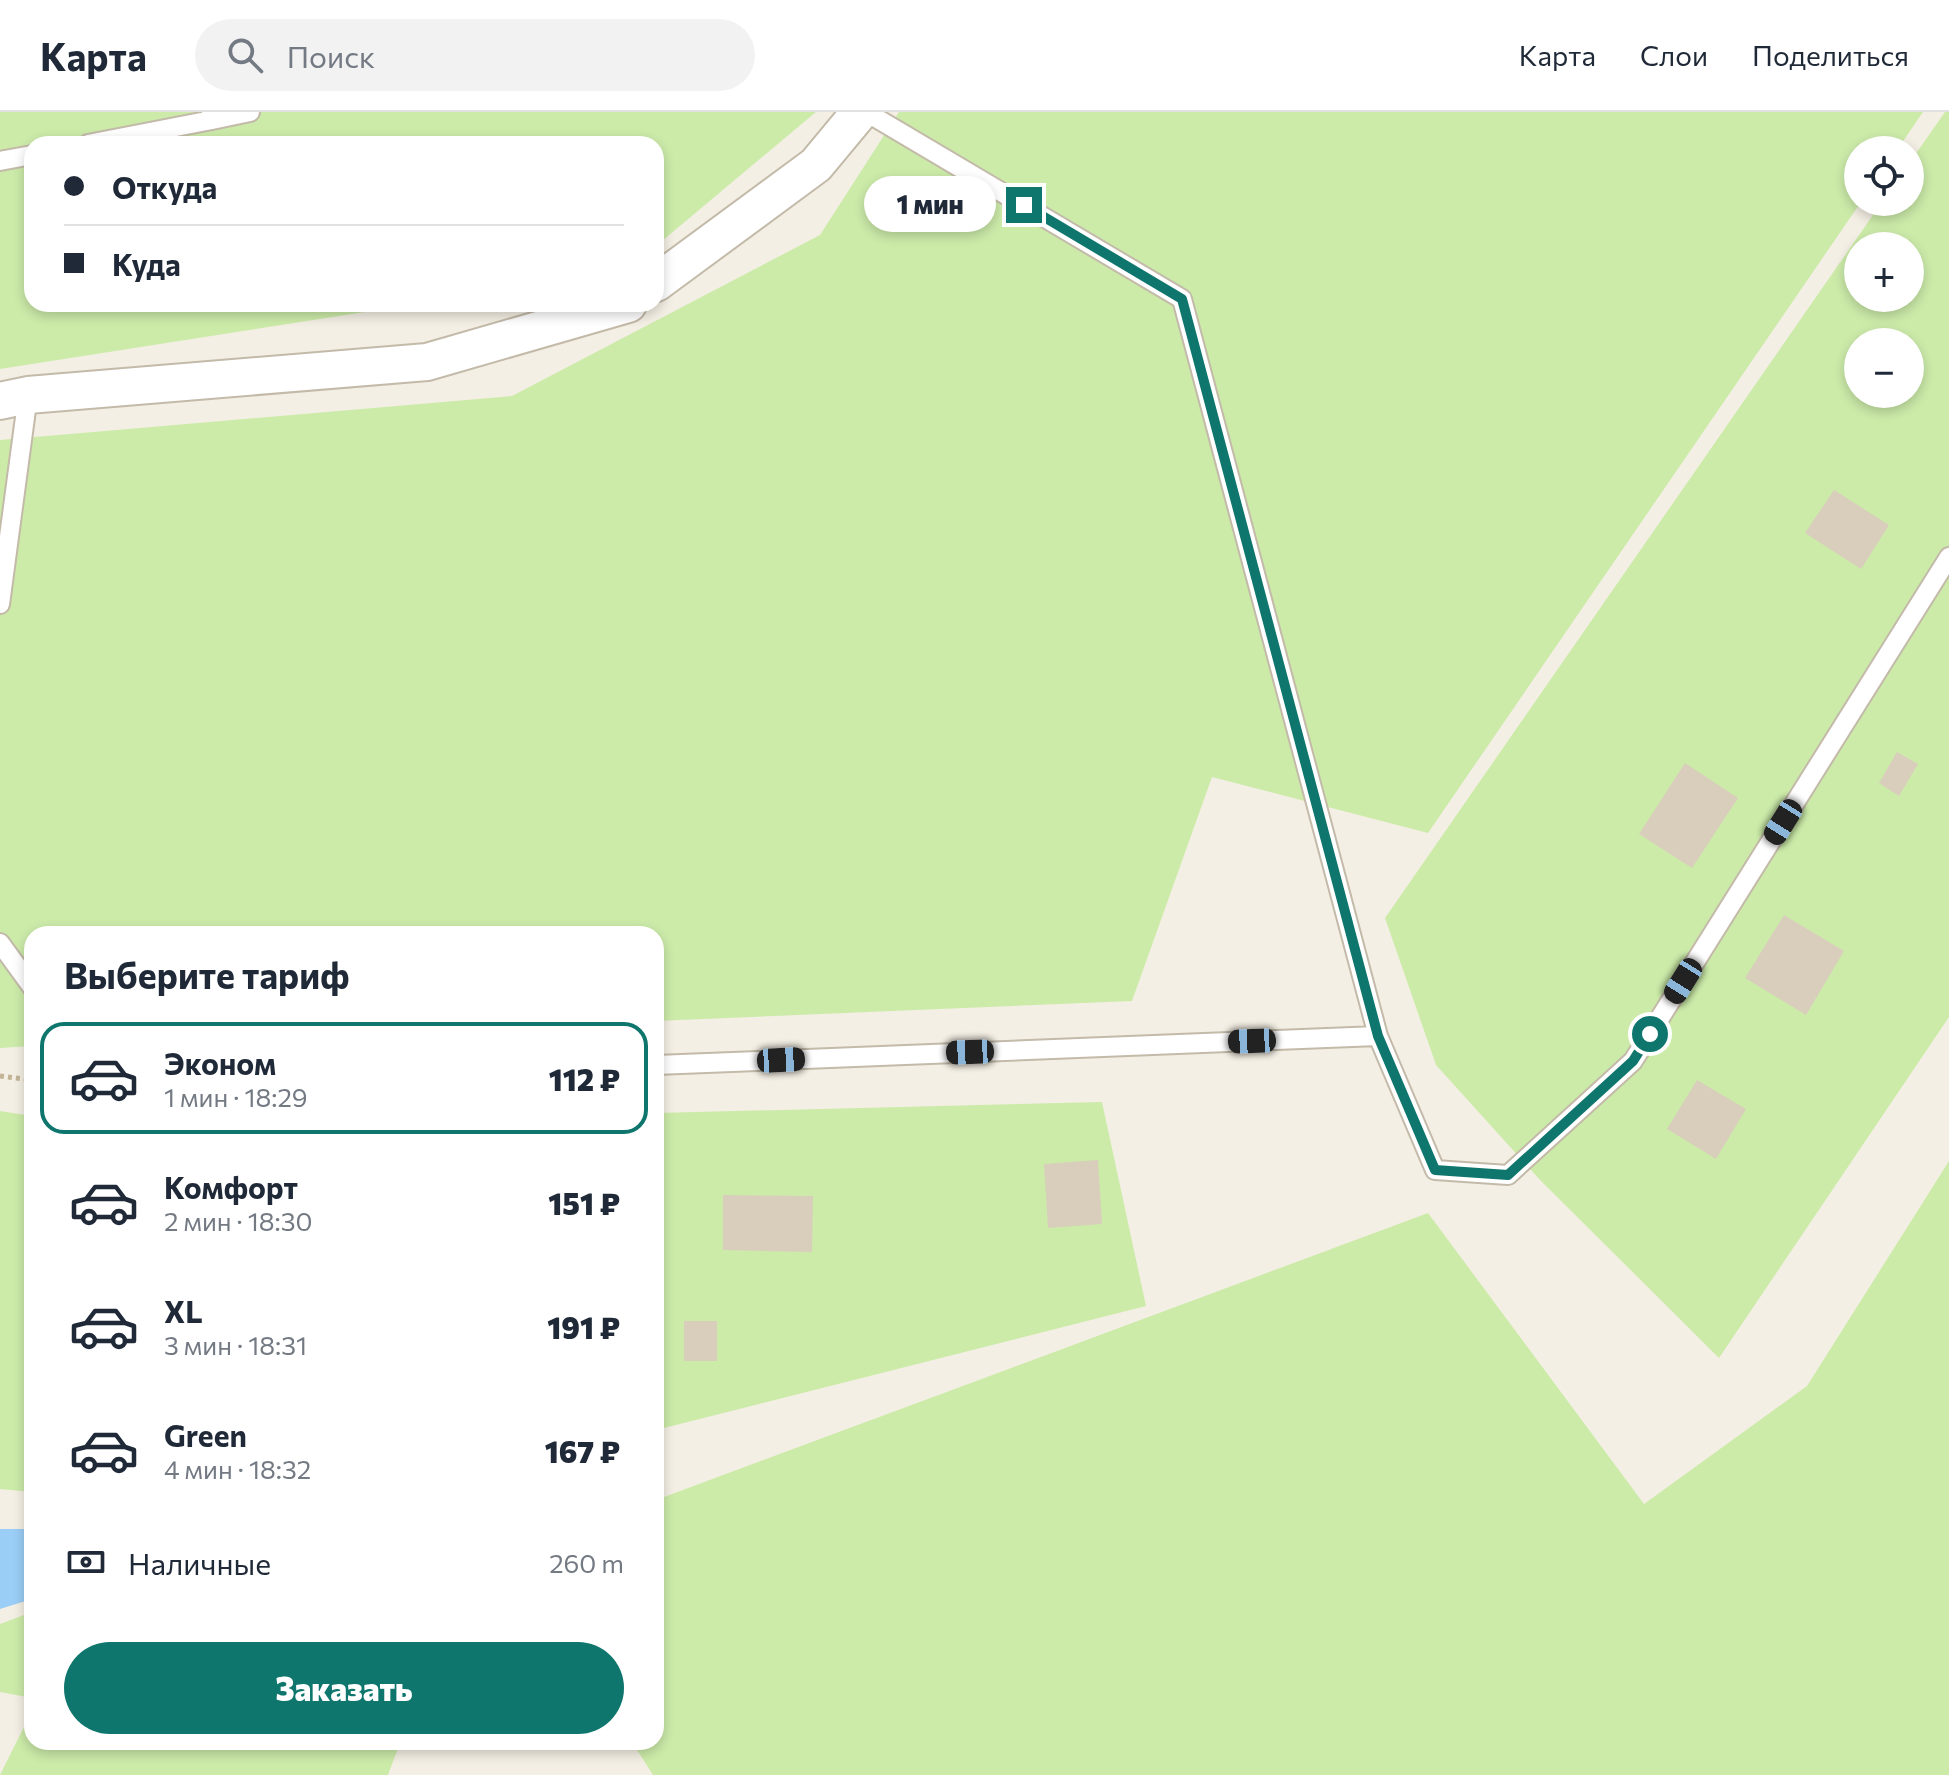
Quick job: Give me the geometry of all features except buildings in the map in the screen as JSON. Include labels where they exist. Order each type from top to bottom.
[{"type":"street","points":[[664,277],[816,165],[860,112]]},
{"type":"street","points":[[14,398],[427,362],[600,312]]},
{"type":"lane","points":[[123,136],[211,116],[250,112]]},
{"type":"lane","points":[[866,112],[1182,299],[1378,1036],[1435,1170],[1508,1175],[1633,1061],[1949,557]]},
{"type":"lane","points":[[0,161],[24,156]]},
{"type":"lane","points":[[0,604],[14,398]]},
{"type":"lane","points":[[0,943],[24,976]]},
{"type":"lane","points":[[664,1065],[1378,1036]]},
{"type":"path","points":[[0,1076],[24,1079]]},
{"type":"green space","points":[[0,112],[816,112],[664,239],[664,136],[24,136],[24,312],[365,312],[0,369]]},
{"type":"green space","points":[[899,112],[1923,112],[1907,136],[1844,136],[1844,216],[1851,216],[1428,833],[1212,777],[1132,1001],[664,1021],[664,926],[24,926],[24,1046],[0,1048],[0,440],[512,396],[820,235]]},
{"type":"green space","points":[[1945,112],[1949,112],[1949,1017],[1719,1358],[1540,1180],[1436,1065],[1385,918],[1844,257],[1844,312],[1924,312],[1924,232],[1861,232],[1872,216],[1924,216],[1924,142]]},
{"type":"green space","points":[[1102,1102],[1146,1306],[664,1428],[664,1113]]},
{"type":"green space","points":[[0,1111],[24,1115],[24,1491],[0,1489]]},
{"type":"green space","points":[[1949,1161],[1949,1775],[653,1775],[637,1750],[664,1750],[664,1497],[1428,1213],[1644,1504],[1807,1386]]},
{"type":"green space","points":[[24,1615],[24,1696],[0,1692],[0,1624]]},
{"type":"green space","points":[[24,1727],[24,1750],[397,1750],[388,1775],[0,1775]]},
{"type":"water","points":[[0,1529],[24,1529],[24,1602],[0,1609]]},
{"type":"route","points":[[1024,205],[1182,299],[1378,1036],[1435,1170],[1508,1175],[1633,1061],[1650,1034]]}]
